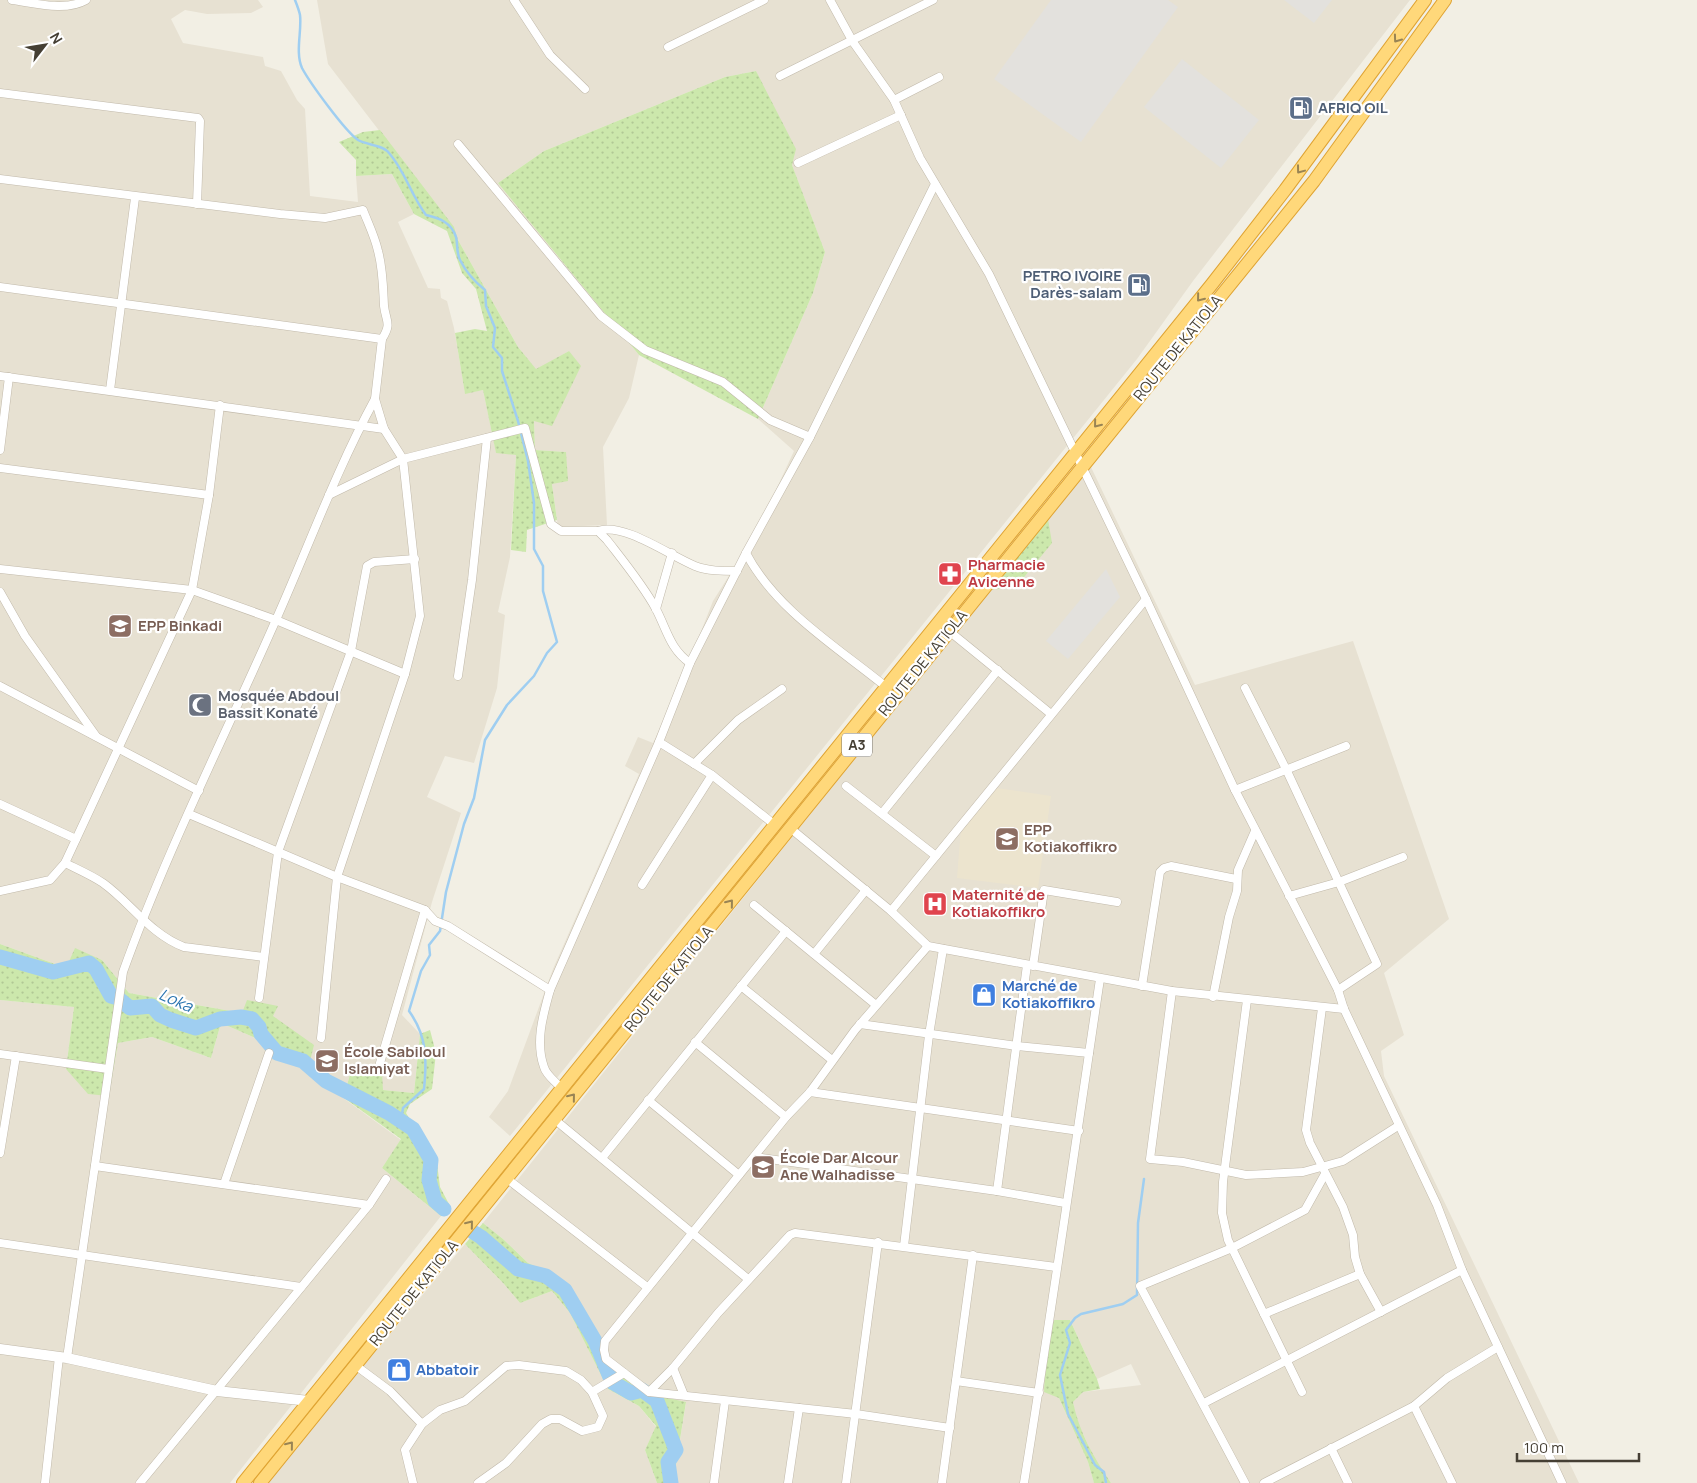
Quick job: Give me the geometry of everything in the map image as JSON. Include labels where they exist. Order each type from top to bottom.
[{"type":"highway","name":"ROUTE DE KATIOLA","points":[[243,1483],[1285,190],[1426,0]]},
{"type":"highway","name":"ROUTE DE KATIOLA","points":[[260,1483],[1314,181],[1446,0]]},
{"type":"street","points":[[12,0],[62,6],[78,5],[86,0]]},
{"type":"street","points":[[514,0],[527,23],[550,55],[585,89]]},
{"type":"street","points":[[668,47],[764,0]]},
{"type":"street","points":[[830,0],[853,42],[894,100],[935,184],[990,274],[1146,599],[1235,790],[1338,990],[1344,1009],[1437,1205],[1462,1270],[1562,1483]]},
{"type":"street","points":[[780,76],[853,42],[933,0]]},
{"type":"street","points":[[894,100],[939,77]]},
{"type":"street","points":[[0,92],[198,118],[200,122],[197,204]]},
{"type":"street","points":[[798,163],[901,115]]},
{"type":"street","points":[[458,144],[601,316],[645,350],[723,382],[770,420],[810,437]]},
{"type":"street","points":[[0,179],[135,198],[325,218],[363,210],[378,250],[385,309],[389,320],[387,330],[382,339],[375,400],[360,427],[329,495],[276,620],[142,920],[123,972],[82,1253],[63,1358],[45,1483]]},
{"type":"street","points":[[561,1088],[544,1069],[540,1045],[541,1022],[550,990],[659,742],[690,663],[746,553],[810,437],[935,184]]},
{"type":"street","points":[[110,390],[135,198]]},
{"type":"street","points":[[0,287],[122,302],[382,339]]},
{"type":"street","points":[[0,376],[384,429]]},
{"type":"street","points":[[0,450],[10,377]]},
{"type":"street","points":[[321,1038],[337,877],[405,674],[420,616],[403,459],[384,429],[375,400]]},
{"type":"street","points":[[0,891],[50,880],[65,863],[192,590],[209,495],[220,405]]},
{"type":"street","points":[[329,495],[403,459],[523,428],[527,430],[551,524],[560,531],[616,529],[695,566],[714,571],[737,571]]},
{"type":"street","points":[[458,676],[472,580],[487,438]]},
{"type":"street","points":[[0,468],[209,495]]},
{"type":"street","points":[[598,531],[630,570],[656,609],[672,646],[679,655],[690,663]]},
{"type":"street","points":[[746,553],[764,583],[780,601],[885,686]]},
{"type":"street","points":[[656,609],[672,554]]},
{"type":"street","points":[[259,998],[278,852],[351,651],[367,566],[374,562],[415,559]]},
{"type":"street","points":[[0,569],[192,590],[276,620],[405,674]]},
{"type":"street","points":[[0,592],[24,636],[97,738]]},
{"type":"street","points":[[891,911],[1146,599]]},
{"type":"street","points":[[949,631],[1051,714]]},
{"type":"street","points":[[883,812],[998,670]]},
{"type":"street","points":[[0,686],[199,791]]},
{"type":"street","points":[[1245,688],[1286,770],[1377,964],[1338,990]]},
{"type":"street","points":[[694,764],[738,720],[782,689]]},
{"type":"street","points":[[659,742],[712,775],[774,825]]},
{"type":"street","points":[[1235,790],[1346,746]]},
{"type":"street","points":[[642,885],[712,775]]},
{"type":"street","points":[[846,786],[883,812],[936,856]]},
{"type":"street","points":[[0,804],[76,839]]},
{"type":"street","points":[[189,814],[337,877],[424,910],[435,921],[448,926],[550,990]]},
{"type":"street","points":[[790,828],[891,911],[928,946],[1172,991],[1344,1009]]},
{"type":"street","points":[[1213,996],[1229,917],[1237,891],[1236,879],[1240,863],[1255,831]]},
{"type":"street","points":[[1289,896],[1339,882],[1403,857]]},
{"type":"street","points":[[65,863],[102,882],[142,920],[172,942],[184,947],[264,957]]},
{"type":"street","points":[[1142,986],[1160,872],[1164,868],[1171,866],[1236,879]]},
{"type":"street","points":[[814,954],[866,890]]},
{"type":"street","points":[[997,1191],[1005,1120],[1044,890],[1118,902]]},
{"type":"street","points":[[754,906],[876,1005]]},
{"type":"street","points":[[380,1063],[424,910]]},
{"type":"street","points":[[602,1158],[786,931]]},
{"type":"street","points":[[928,946],[860,1024],[810,1092],[786,1117],[647,1288],[605,1341],[604,1350],[606,1359],[650,1392],[856,1414],[950,1428]]},
{"type":"street","points":[[904,1246],[929,1035],[943,949]]},
{"type":"street","points":[[1024,1483],[1039,1393],[1065,1203],[1079,1131],[1100,979]]},
{"type":"street","points":[[741,986],[832,1060]]},
{"type":"street","points":[[1172,991],[1150,1159],[1183,1162],[1246,1176],[1323,1171],[1398,1126]]},
{"type":"street","points":[[1247,1000],[1224,1171],[1222,1213],[1225,1231],[1232,1248],[1302,1392]]},
{"type":"street","points":[[1322,1008],[1306,1130],[1323,1171],[1343,1207],[1353,1235],[1355,1257],[1360,1274],[1381,1312]]},
{"type":"street","points":[[860,1024],[1017,1046],[1089,1052]]},
{"type":"street","points":[[695,1042],[786,1117]]},
{"type":"street","points":[[224,1184],[269,1053]]},
{"type":"street","points":[[0,1054],[108,1069]]},
{"type":"street","points":[[0,1151],[16,1056]]},
{"type":"street","points":[[810,1092],[1079,1131]]},
{"type":"street","points":[[648,1100],[739,1175]]},
{"type":"street","points":[[554,1119],[748,1279]]},
{"type":"street","points":[[755,1157],[997,1191],[1065,1203]]},
{"type":"street","points":[[95,1166],[369,1205]]},
{"type":"street","points":[[1245,1483],[1140,1286],[1232,1248],[1305,1210],[1323,1171]]},
{"type":"street","points":[[506,1178],[647,1288]]},
{"type":"street","points":[[140,1483],[369,1205],[386,1179]]},
{"type":"street","points":[[650,1392],[673,1368],[748,1279],[790,1235],[795,1233],[878,1242],[1056,1267]]},
{"type":"street","points":[[846,1483],[878,1242]]},
{"type":"street","points":[[0,1243],[82,1253],[301,1287]]},
{"type":"street","points":[[942,1483],[973,1256]]},
{"type":"street","points":[[1204,1403],[1462,1270]]},
{"type":"street","points":[[1264,1314],[1360,1274]]},
{"type":"street","points":[[1264,1483],[1414,1406],[1447,1378],[1498,1346]]},
{"type":"street","points":[[0,1349],[63,1358],[217,1391],[308,1402]]},
{"type":"street","points":[[355,1365],[390,1391],[422,1424]]},
{"type":"street","points":[[414,1483],[405,1450],[422,1424],[440,1410],[465,1401],[506,1366],[519,1365],[566,1371],[581,1380],[592,1392],[603,1416],[598,1427],[582,1431],[560,1419],[551,1419],[542,1424],[506,1463],[478,1483]]},
{"type":"street","points":[[673,1368],[684,1395]]},
{"type":"street","points":[[592,1392],[624,1373]]},
{"type":"street","points":[[956,1381],[1039,1393]]},
{"type":"street","points":[[714,1483],[725,1401]]},
{"type":"street","points":[[1414,1406],[1452,1483]]},
{"type":"street","points":[[788,1483],[799,1408]]},
{"type":"street","points":[[1331,1448],[1348,1483]]},
{"type":"shaded area","points":[[0,0],[258,0],[263,7],[251,13],[207,14],[185,10],[171,19],[183,43],[263,57],[265,66],[281,71],[297,100],[305,109],[310,196],[358,202],[356,176],[392,174],[414,214],[398,222],[428,288],[440,289],[441,298],[447,301],[454,328],[465,393],[483,390],[496,452],[516,455],[510,557],[498,612],[505,615],[497,688],[474,763],[445,756],[427,797],[461,813],[432,902],[402,1015],[420,1034],[414,1093],[383,1090],[353,1064],[347,1085],[329,1076],[310,1061],[288,1029],[272,1016],[277,1007],[242,1013],[129,993],[102,960],[75,949],[66,968],[0,944]]},
{"type":"shaded area","points":[[317,0],[1410,0],[1193,281],[1137,359],[510,1136],[489,1117],[508,1091],[553,969],[639,774],[625,766],[638,737],[653,743],[678,690],[713,601],[756,533],[794,451],[758,419],[813,293],[825,252],[756,71],[725,77],[544,151],[498,183],[639,355],[629,398],[603,447],[607,525],[558,527],[552,484],[566,452],[535,450],[534,421],[569,351],[536,370],[518,347],[458,240],[453,227],[328,64]]},
{"type":"shaded area","points":[[1051,0],[1168,0],[1178,7],[1081,142],[994,79]]},
{"type":"shaded area","points":[[1284,0],[1332,0],[1314,23]]},
{"type":"shaded area","points":[[1182,59],[1259,120],[1221,168],[1144,107]]},
{"type":"shaded area","points":[[1090,465],[1195,685],[1353,641],[1449,919],[1384,973],[1404,1035],[1381,1051],[1384,1076],[1579,1483],[1111,1483],[1095,1460],[1076,1419],[1073,1402],[1083,1392],[1141,1385],[1131,1364],[1097,1379],[1070,1320],[1054,1320],[1059,1398],[1088,1462],[1094,1483],[673,1483],[686,1403],[644,1393],[608,1365],[580,1302],[550,1273],[528,1263],[483,1223]]},
{"type":"shaded area","points":[[1106,569],[1120,597],[1068,659],[1046,641]]},
{"type":"shaded area","points":[[997,788],[1051,796],[1038,888],[957,878],[961,828]]},
{"type":"shaded area","points":[[0,1000],[74,1007],[66,1069],[109,1096],[118,1043],[152,1037],[211,1058],[221,1023],[269,1044],[401,1140],[382,1168],[441,1216],[230,1483],[0,1483]]},
{"type":"shaded area","points":[[465,1244],[520,1303],[552,1291],[570,1313],[608,1389],[639,1406],[656,1427],[645,1450],[657,1483],[266,1483]]},
{"type":"green space","points":[[756,71],[796,149],[792,165],[825,252],[813,293],[758,419],[639,355],[498,183],[544,151],[725,77]]},
{"type":"green space","points":[[380,130],[454,227],[458,240],[518,347],[536,369],[569,351],[581,366],[552,426],[534,421],[535,450],[566,452],[568,481],[552,484],[557,520],[527,530],[526,552],[511,550],[516,455],[496,453],[483,390],[465,394],[455,333],[475,329],[487,331],[476,289],[462,273],[447,231],[414,214],[392,174],[356,176],[356,160],[339,142],[363,132]]},
{"type":"green space","points":[[1048,519],[1052,543],[1016,587],[990,590]]},
{"type":"green space","points":[[0,944],[66,968],[75,948],[102,960],[129,993],[242,1013],[247,1000],[278,1006],[273,1016],[314,1045],[310,1061],[329,1076],[347,1085],[353,1064],[382,1073],[383,1090],[414,1093],[420,1034],[430,1030],[436,1053],[432,1089],[410,1104],[406,1113],[437,1163],[440,1187],[450,1206],[441,1216],[382,1168],[401,1139],[269,1044],[221,1023],[211,1058],[152,1037],[118,1043],[109,1096],[88,1094],[66,1069],[74,1007],[0,1000]]},
{"type":"green space","points":[[483,1223],[528,1263],[550,1273],[580,1302],[608,1365],[644,1393],[686,1402],[673,1483],[657,1483],[645,1450],[656,1426],[639,1406],[608,1389],[570,1313],[552,1291],[520,1303],[465,1244]]},
{"type":"green space","points":[[1054,1320],[1070,1320],[1097,1379],[1100,1389],[1083,1392],[1073,1402],[1079,1424],[1088,1444],[1111,1483],[1094,1483],[1088,1462],[1059,1398],[1044,1392],[1046,1350]]},
{"type":"waterway","points":[[295,0],[300,15],[300,62],[306,75],[352,135],[358,140],[387,150],[395,160],[426,215],[440,219],[448,224],[454,232],[462,264],[485,290],[486,306],[495,328],[493,347],[502,358],[502,371],[528,461],[534,503],[534,549],[543,566],[543,591],[557,642],[547,653],[534,676],[507,705],[485,740],[474,798],[464,824],[446,892],[440,931],[429,945],[430,955],[421,971],[409,1011],[415,1020],[422,1039],[425,1058],[425,1078],[424,1089],[403,1108],[401,1121]]},
{"type":"waterway","name":"Loka","points":[[0,957],[53,972],[89,963],[96,969],[111,996],[118,998],[130,1008],[152,1006],[160,1015],[196,1028],[220,1019],[241,1017],[252,1019],[259,1027],[261,1034],[277,1053],[303,1061],[326,1081],[389,1113],[413,1129],[431,1160],[429,1180],[435,1201],[444,1209]]},
{"type":"waterway","points":[[1106,1483],[1104,1472],[1095,1465],[1068,1414],[1060,1375],[1070,1343],[1066,1330],[1075,1318],[1081,1314],[1123,1304],[1137,1295],[1138,1223],[1144,1179]]},
{"type":"waterway","points":[[473,1232],[518,1269],[546,1276],[565,1290],[595,1341],[612,1382],[631,1393],[642,1390],[657,1401],[676,1450],[668,1462],[671,1483]]},
{"type":"place","name":"AFRIQ OIL","points":[[1301,108]]},
{"type":"place","name":"PETRO IVOIRE Darès-salam","points":[[1139,285]]},
{"type":"place","name":"Pharmacie Avicenne","points":[[950,574]]},
{"type":"place","name":"EPP Binkadi","points":[[120,626]]},
{"type":"place","name":"Mosquée Abdoul Bassit Konaté","points":[[200,705]]},
{"type":"place","name":"EPP Kotiakoffikro","points":[[1007,839]]},
{"type":"place","name":"Maternité de Kotiakoffikro","points":[[935,904]]},
{"type":"place","name":"Marché de Kotiakoffikro","points":[[984,995]]},
{"type":"place","name":"École Sabiloul Islamiyat","points":[[327,1061]]},
{"type":"place","name":"École Dar Alcour Ane Walhadisse","points":[[763,1167]]},
{"type":"place","name":"Abbatoir","points":[[399,1370]]}]
